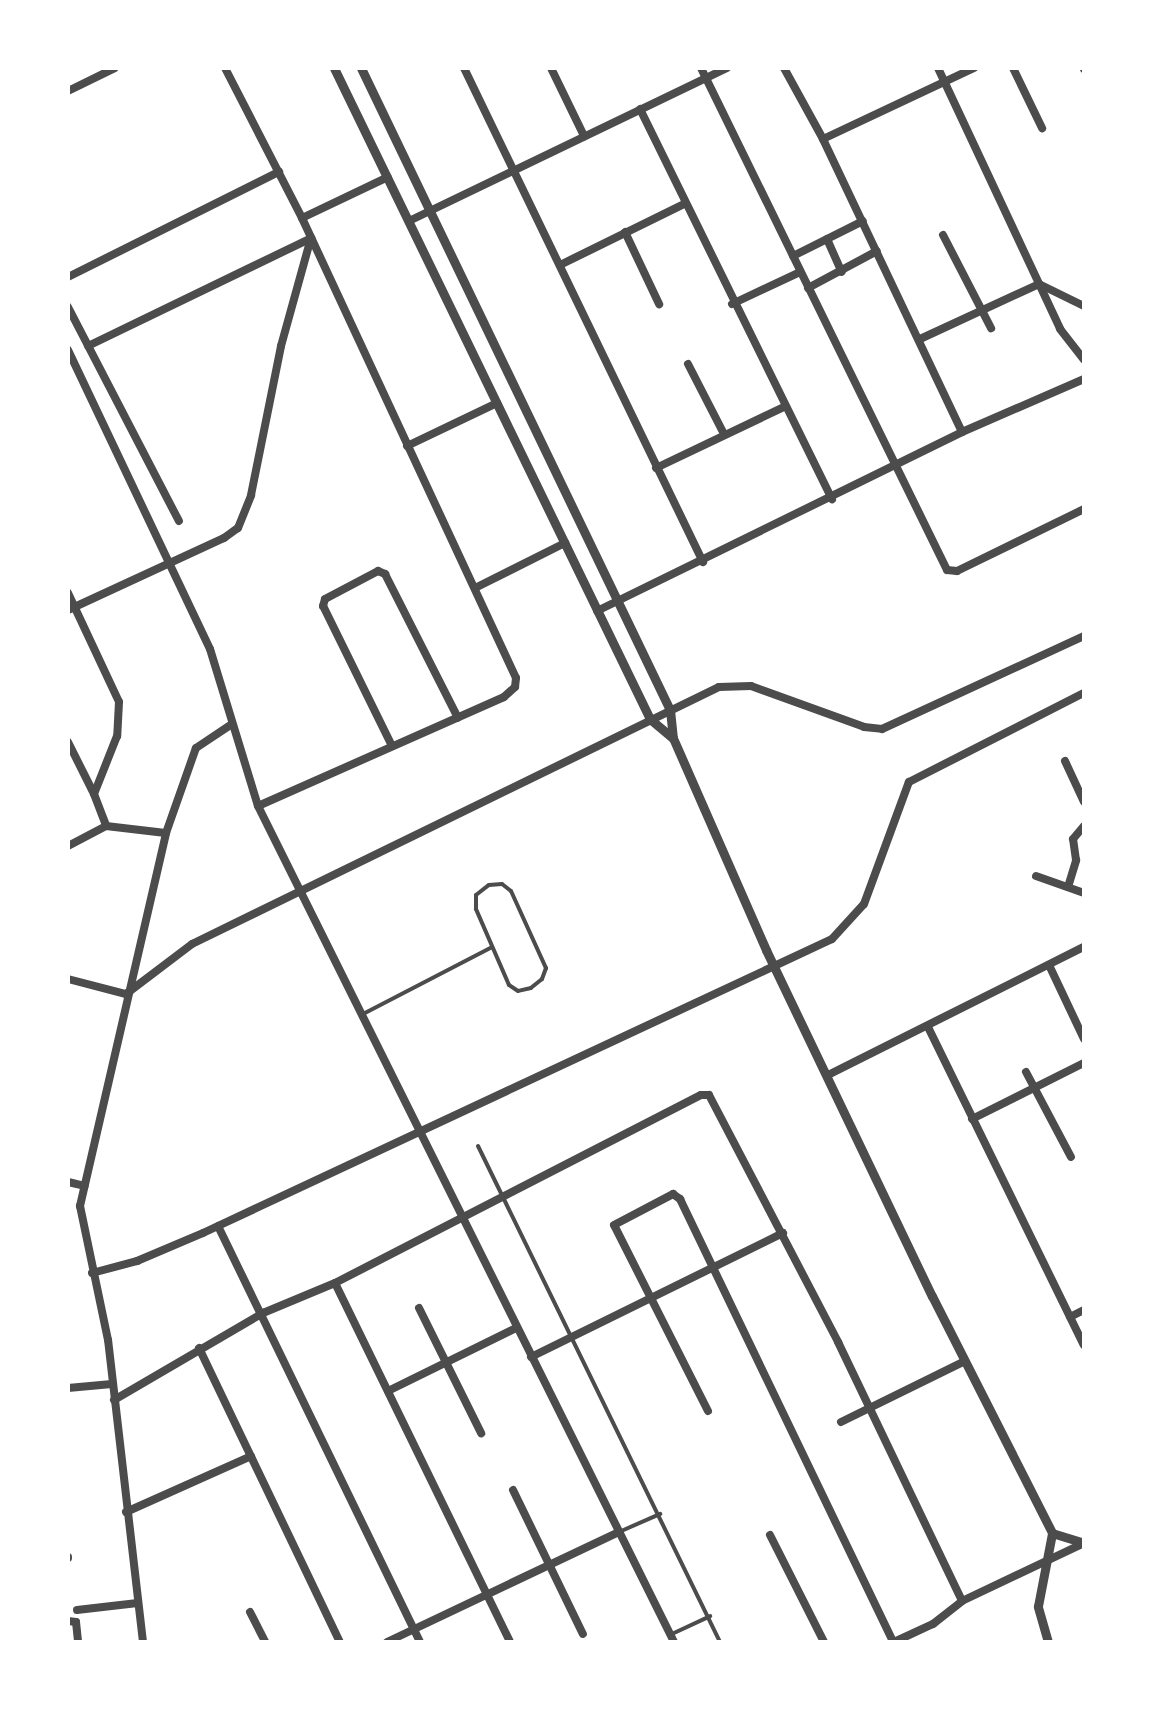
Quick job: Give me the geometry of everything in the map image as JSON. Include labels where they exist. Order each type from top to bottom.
[{"type":"street","points":[[68,91],[115,68]]},
{"type":"street","points":[[226,68],[302,218],[476,588],[514,671],[515,686],[504,697],[258,806]]},
{"type":"street","points":[[334,68],[650,719],[673,738]]},
{"type":"street","points":[[361,68],[670,710],[673,738],[775,968],[1052,1533],[1042,1564],[1038,1606],[1048,1642]]},
{"type":"street","points":[[464,68],[703,562]]},
{"type":"street","points":[[551,68],[584,136]]},
{"type":"street","points":[[701,68],[947,570],[957,571],[1084,509]]},
{"type":"street","points":[[409,220],[727,68]]},
{"type":"street","points":[[784,68],[864,221],[962,432]]},
{"type":"street","points":[[938,68],[1039,284],[1068,342],[1084,360]]},
{"type":"street","points":[[823,139],[974,68]]},
{"type":"street","points":[[1013,68],[1042,128]]},
{"type":"street","points":[[640,109],[732,304],[832,499]]},
{"type":"street","points":[[68,277],[279,172]]},
{"type":"street","points":[[302,218],[388,176]]},
{"type":"street","points":[[560,265],[684,204]]},
{"type":"street","points":[[793,256],[864,221]]},
{"type":"street","points":[[625,232],[659,304]]},
{"type":"street","points":[[943,235],[991,328]]},
{"type":"street","points":[[88,346],[311,238]]},
{"type":"street","points":[[71,609],[224,538],[246,514],[281,346],[311,238]]},
{"type":"street","points":[[828,239],[842,272]]},
{"type":"street","points":[[808,288],[877,251]]},
{"type":"street","points":[[732,304],[800,272]]},
{"type":"street","points":[[920,339],[1039,284],[1084,306]]},
{"type":"street","points":[[68,308],[178,521]]},
{"type":"street","points":[[68,350],[210,649],[258,806],[298,892],[672,1639]]},
{"type":"street","points":[[688,364],[724,434]]},
{"type":"street","points":[[598,611],[962,432],[1084,379]]},
{"type":"street","points":[[406,446],[496,403]]},
{"type":"street","points":[[656,468],[784,406]]},
{"type":"street","points":[[476,588],[565,543]]},
{"type":"street","points":[[392,746],[323,606],[325,599],[378,572],[385,574],[458,718]]},
{"type":"street","points":[[68,593],[71,609],[119,702],[117,736],[94,794]]},
{"type":"street","points":[[126,994],[192,944],[650,719],[734,684],[864,728],[882,729],[1084,636]]},
{"type":"street","points":[[92,1273],[137,1261],[218,1226],[832,939],[864,904],[909,782],[1084,693]]},
{"type":"street","points":[[143,1642],[108,1340],[80,1217],[126,994],[166,833],[196,748],[232,724]]},
{"type":"street","points":[[68,742],[106,826]]},
{"type":"street","points":[[1065,760],[1084,802]]},
{"type":"street","points":[[68,846],[106,826],[166,833]]},
{"type":"street","points":[[1068,887],[1076,860],[1073,839],[1084,826]]},
{"type":"street","points":[[1036,876],[1084,892]]},
{"type":"street","points":[[828,1075],[1084,947]]},
{"type":"street","points":[[1048,965],[1084,1039]]},
{"type":"street","points":[[68,979],[126,994]]},
{"type":"street","points":[[928,1026],[1084,1345]]},
{"type":"street","points":[[972,1119],[1084,1064]]},
{"type":"street","points":[[1026,1072],[1071,1157]]},
{"type":"street","points":[[114,1400],[263,1313],[335,1283],[701,1095],[709,1095],[783,1234],[962,1601]]},
{"type":"street","points":[[68,1182],[84,1186]]},
{"type":"street","points":[[708,1411],[615,1229],[616,1222],[677,1196],[893,1642],[933,1624],[962,1601],[1084,1543]]},
{"type":"street","points":[[218,1226],[420,1642]]},
{"type":"street","points":[[531,1357],[783,1234]]},
{"type":"street","points":[[335,1283],[510,1642]]},
{"type":"street","points":[[420,1308],[481,1433]]},
{"type":"street","points":[[1070,1317],[1084,1310]]},
{"type":"street","points":[[388,1391],[516,1328]]},
{"type":"street","points":[[199,1348],[340,1642]]},
{"type":"street","points":[[841,1422],[965,1361]]},
{"type":"street","points":[[68,1388],[112,1384]]},
{"type":"street","points":[[126,1512],[251,1456]]},
{"type":"street","points":[[513,1490],[583,1634]]},
{"type":"street","points":[[387,1642],[619,1532]]},
{"type":"street","points":[[1052,1533],[1084,1543]]},
{"type":"street","points":[[770,1536],[824,1642]]},
{"type":"street","points":[[77,1610],[138,1603]]},
{"type":"street","points":[[250,1612],[264,1642]]},
{"type":"street","points":[[68,1621],[76,1622],[78,1642]]},
{"type":"lane","points":[[502,884],[512,891],[546,968],[542,979],[518,990],[508,984],[492,947],[476,909],[476,895],[489,886],[502,884]]},
{"type":"lane","points":[[360,1016],[492,947]]},
{"type":"lane","points":[[478,1146],[720,1642]]},
{"type":"lane","points":[[619,1532],[660,1514]]},
{"type":"lane","points":[[672,1639],[710,1616]]}]
